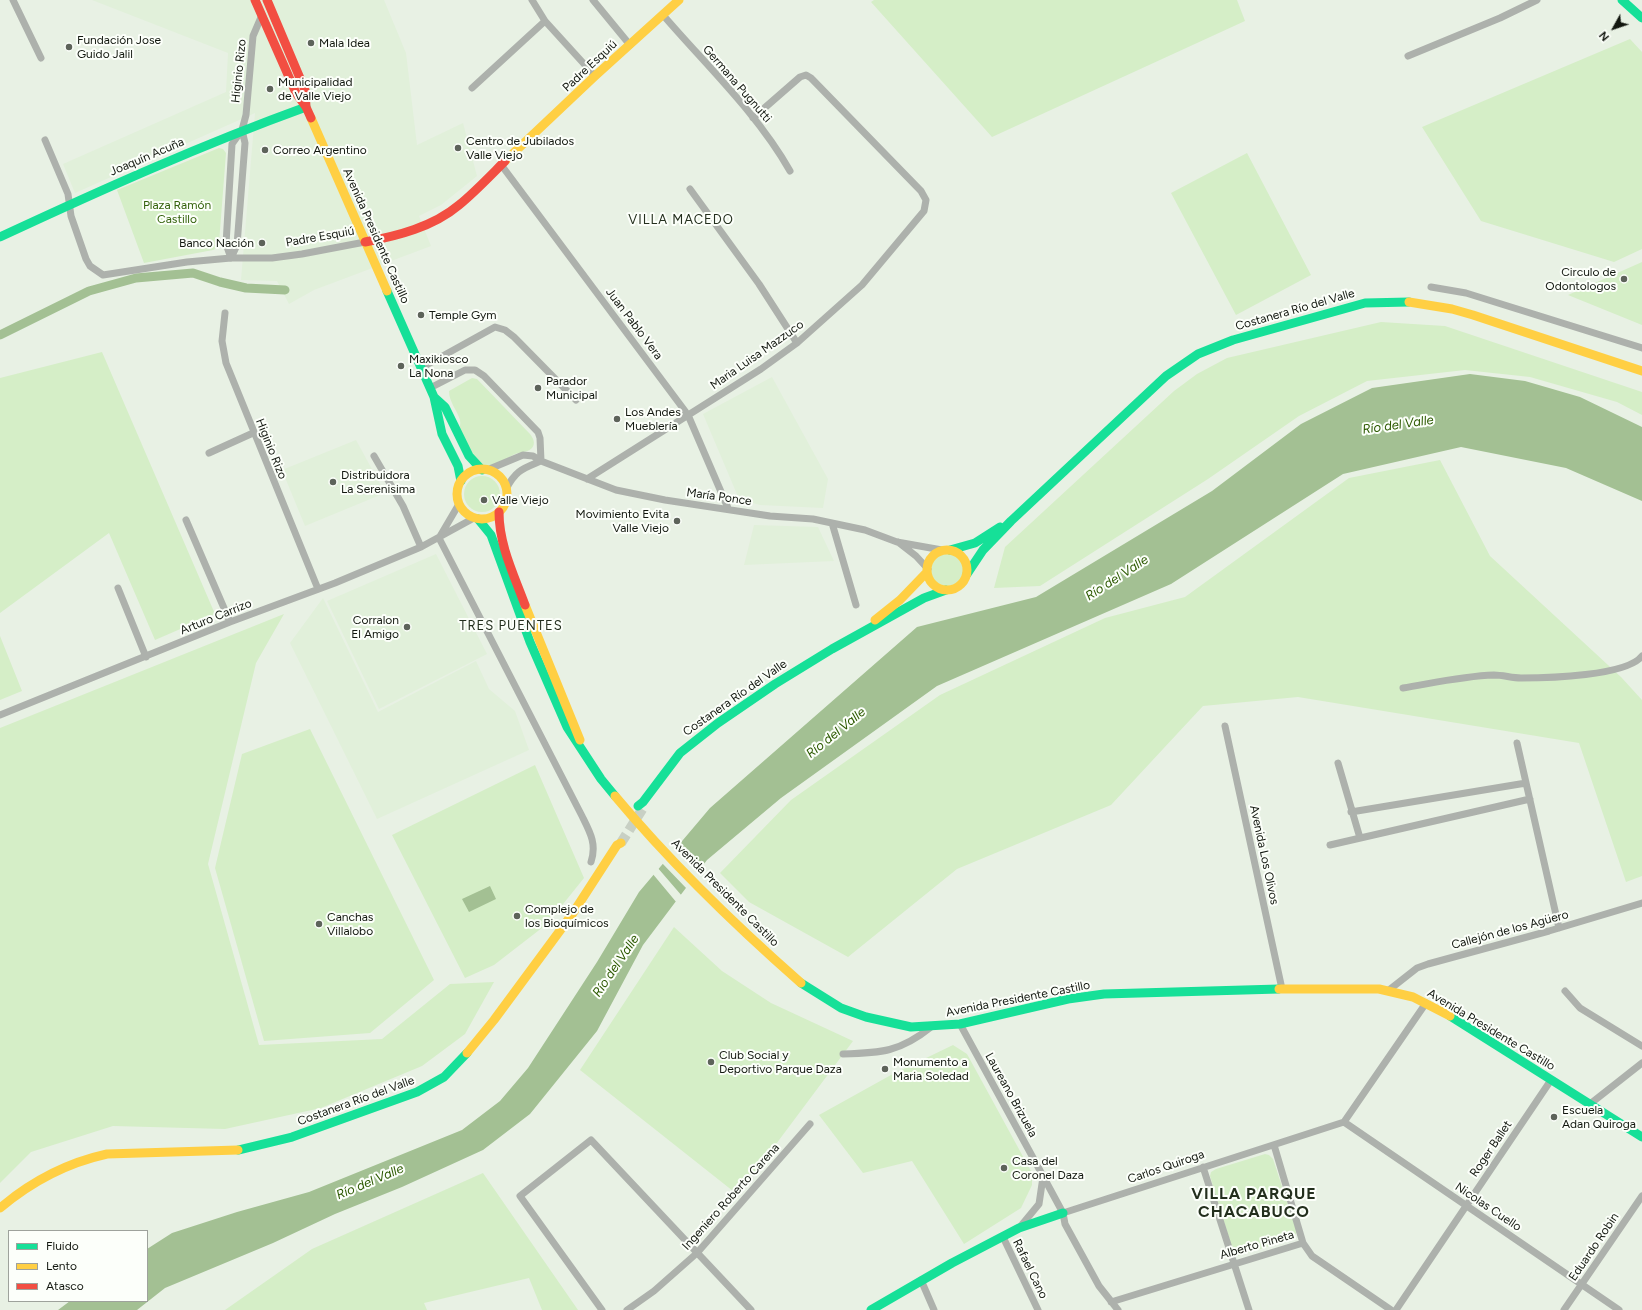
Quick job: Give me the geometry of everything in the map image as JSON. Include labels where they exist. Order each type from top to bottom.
[{"type":"main road","name":"Avenida Presidente Castillo","points":[[255,0],[296,93],[306,107],[432,392],[442,434],[458,466],[461,480]]},
{"type":"main road","name":"Avenida Presidente Castillo","points":[[266,0],[305,90],[306,107]]},
{"type":"main road","name":"Padre Esquiú","points":[[365,242],[382,239],[436,220],[458,206],[502,166],[595,76],[679,0]]},
{"type":"main road","points":[[1622,0],[1642,18]]},
{"type":"main road","points":[[1633,9],[1642,13]]},
{"type":"main road","name":"Joaquín Acuña","points":[[0,237],[121,181],[242,130],[306,107]]},
{"type":"main road","name":"Costanera Río del Valle","points":[[967,574],[983,550],[1011,521],[1166,376],[1186,361],[1213,347],[1233,340],[1365,304],[1416,302],[1452,309],[1642,372]]},
{"type":"main road","name":"Avenida Presidente Castillo","points":[[432,392],[445,407],[469,456],[485,470]]},
{"type":"main road","points":[[485,470],[500,477],[506,488],[507,498],[505,505],[499,512],[486,519],[476,518],[464,511],[459,504],[457,494],[461,480],[473,471],[485,470]]},
{"type":"main road","name":"Avenida Presidente Castillo","points":[[499,512],[498,521],[512,570],[586,755]]},
{"type":"main road","name":"Avenida Presidente Castillo","points":[[476,518],[491,535],[530,642],[567,727],[612,793],[642,828],[712,899],[781,965],[822,998],[841,1008],[866,1017],[910,1027],[931,1027],[960,1024],[1036,1005],[1088,996],[1367,987],[1389,990],[1414,997],[1464,1024],[1642,1137]]},
{"type":"main road","name":"Costanera Río del Valle","points":[[946,550],[974,543],[1011,521]]},
{"type":"main road","points":[[946,550],[960,554],[964,559],[967,574],[964,582],[959,587],[946,590],[933,584],[927,570],[931,558],[946,550]]},
{"type":"main road","name":"Costanera Río del Valle","points":[[858,634],[900,600],[927,570]]},
{"type":"main road","name":"Costanera Río del Valle","points":[[641,805],[675,759],[703,733],[782,678],[858,634],[892,617],[922,598],[946,590]]},
{"type":"main road","name":"Costanera Río del Valle","points":[[0,1208],[26,1186],[58,1168],[91,1157],[107,1154],[240,1150],[257,1147],[292,1137],[432,1085],[454,1068],[494,1020],[573,912],[618,843]]},
{"type":"main road","name":"Carlos Quiroga","points":[[871,1310],[921,1280],[1019,1228],[1063,1213]]},
{"type":"street","points":[[13,0],[41,58]]},
{"type":"street","points":[[532,0],[545,21],[595,76]]},
{"type":"street","points":[[593,0],[630,45]]},
{"type":"street","points":[[1408,56],[1500,18],[1537,0]]},
{"type":"street","name":"Higinio Rizo","points":[[231,258],[226,244],[232,144],[242,130],[246,115],[253,36],[262,15]]},
{"type":"street","name":"Germana Pugnutti","points":[[663,15],[753,118],[780,152],[790,171]]},
{"type":"street","points":[[472,88],[545,21]]},
{"type":"street","name":"Maria Luisa Mazzuco","points":[[586,479],[761,369],[797,343],[862,285],[924,212],[926,200],[921,191],[811,78],[806,75],[800,77],[753,118]]},
{"type":"street","name":"Higinio Rizo","points":[[231,258],[237,245],[245,143],[242,130]]},
{"type":"street","points":[[46,140],[68,194],[69,206]]},
{"type":"street","name":"Juan Pablo Vera","points":[[502,166],[688,415],[728,508]]},
{"type":"street","points":[[690,188],[759,284],[797,343]]},
{"type":"street","name":"Padre Esquiú","points":[[69,206],[70,216],[86,259],[90,266],[103,275],[187,262],[231,258],[272,258],[365,242]]},
{"type":"street","points":[[1431,287],[1466,293],[1642,348]]},
{"type":"street","name":"Higinio Rizo","points":[[224,313],[222,341],[226,363],[253,433],[318,589]]},
{"type":"street","points":[[421,368],[495,327],[505,330],[514,337],[576,400]]},
{"type":"street","points":[[432,392],[465,370],[475,370],[484,376],[538,432],[540,438],[541,462],[522,468],[514,475],[506,488]]},
{"type":"street","points":[[209,453],[253,433]]},
{"type":"street","name":"María Ponce","points":[[485,470],[523,455],[533,456],[541,462],[616,490],[665,500],[832,523],[865,530],[897,542],[946,550]]},
{"type":"street","points":[[374,456],[403,506],[421,547]]},
{"type":"street","points":[[459,504],[439,538],[594,841],[595,852],[591,862]]},
{"type":"street","name":"Arturo Carrizo","points":[[0,715],[421,547],[439,538],[462,523],[476,518]]},
{"type":"street","points":[[186,520],[230,622]]},
{"type":"street","points":[[832,523],[856,605]]},
{"type":"street","name":"María Ponce","points":[[897,542],[916,556],[927,570]]},
{"type":"street","points":[[118,588],[146,657]]},
{"type":"street","points":[[1403,688],[1483,676],[1520,678],[1588,675],[1633,664],[1642,657]]},
{"type":"street","name":"Avenida Los Olivos","points":[[1225,726],[1282,989]]},
{"type":"street","points":[[1517,743],[1559,928]]},
{"type":"street","points":[[1338,763],[1351,812],[1360,838]]},
{"type":"street","points":[[1351,812],[1526,783]]},
{"type":"street","points":[[1330,845],[1530,799]]},
{"type":"street","name":"Callejón de los Agüero","points":[[1389,990],[1417,968],[1428,964],[1559,928],[1642,903]]},
{"type":"street","points":[[1565,991],[1580,1008],[1642,1046]]},
{"type":"street","points":[[1344,1122],[1426,1003]]},
{"type":"street","name":"Laureano Brizuela","points":[[960,1024],[1063,1213],[1065,1224],[1099,1286],[1118,1310]]},
{"type":"street","points":[[843,1054],[871,1053],[898,1048],[915,1040],[931,1027]]},
{"type":"street","points":[[1590,1104],[1642,1063]]},
{"type":"street","name":"Roger Ballet","points":[[1396,1310],[1551,1080]]},
{"type":"street","name":"Carlos Quiroga","points":[[1063,1213],[1344,1122]]},
{"type":"street","name":"Nicolas Cuello","points":[[1344,1122],[1619,1310]]},
{"type":"street","name":"Ingeniero Roberto Carena","points":[[627,1310],[654,1291],[697,1253],[810,1124]]},
{"type":"street","points":[[602,1310],[520,1196],[591,1140],[751,1310]]},
{"type":"street","points":[[1274,1145],[1303,1243]]},
{"type":"street","points":[[1203,1167],[1249,1310]]},
{"type":"street","points":[[1019,1228],[1039,1204],[1043,1176]]},
{"type":"street","name":"Eduardo Robin","points":[[1564,1310],[1642,1196]]},
{"type":"street","name":"Rafael Cano","points":[[1003,1237],[1038,1310]]},
{"type":"street","name":"Alberto Pineta","points":[[1111,1302],[1303,1243],[1312,1256],[1391,1310]]},
{"type":"street","points":[[921,1280],[934,1310]]},
{"type":"shaded area","points":[[92,0],[384,0],[406,53],[417,145],[463,123],[477,176],[441,205],[419,216],[431,246],[314,290],[289,304],[277,281],[241,280],[255,113],[75,193],[63,164],[226,92],[228,53]]},
{"type":"shaded area","points":[[772,377],[828,479],[823,508],[760,505],[739,499],[703,414]]},
{"type":"shaded area","name":"Distribuidora La Serenisima","points":[[356,440],[385,493],[305,526],[282,470]]},
{"type":"shaded area","points":[[754,525],[818,527],[834,561],[744,565]]},
{"type":"shaded area","name":"Corralon El Amigo","points":[[436,554],[487,654],[379,709],[327,601]]},
{"type":"shaded area","points":[[323,598],[378,712],[476,661],[489,689],[515,711],[529,750],[377,819],[290,643]]},
{"type":"green space","points":[[874,0],[1237,0],[1245,21],[992,137],[871,2]]},
{"type":"green space","points":[[1630,39],[1642,52],[1642,249],[1614,262],[1481,221],[1422,127]]},
{"type":"green space","name":"Plaza Ramón Castillo","points":[[219,148],[223,149],[226,153],[219,243],[217,248],[144,263],[117,190]]},
{"type":"green space","points":[[1247,153],[1311,275],[1236,315],[1171,193]]},
{"type":"green space","name":"Circulo de Odontologos","points":[[1642,262],[1642,325],[1568,295]]},
{"type":"green space","points":[[1381,322],[1445,326],[1642,392],[1642,415],[1617,402],[1530,377],[1465,370],[1367,381],[1299,416],[1208,479],[1040,586],[994,588],[1005,547],[1174,391],[1197,374],[1227,358]]},
{"type":"green space","points":[[102,352],[215,614],[155,640],[109,533],[0,613],[0,378]]},
{"type":"green space","points":[[472,378],[477,379],[530,434],[534,442],[530,450],[515,454],[493,465],[483,465],[478,461],[460,432],[459,416],[449,395],[449,391]]},
{"type":"green space","points":[[1440,460],[1490,556],[1621,677],[1642,700],[1642,876],[1626,882],[1579,743],[1298,697],[1203,706],[1111,805],[957,869],[848,957],[749,902],[720,873],[791,800],[940,695],[1105,618],[1185,597],[1349,478]]},
{"type":"green space","points":[[486,476],[495,481],[499,487],[499,501],[495,507],[486,512],[478,512],[469,507],[465,501],[464,490],[469,481],[475,477]]},
{"type":"green space","points":[[944,554],[950,554],[959,558],[963,570],[959,582],[950,586],[944,586],[935,582],[931,573],[931,567],[935,558]]},
{"type":"green space","points":[[284,614],[256,663],[208,864],[259,1045],[382,1039],[450,984],[494,982],[465,1034],[422,1066],[321,1108],[225,1129],[113,1126],[31,1152],[0,1183],[0,728]]},
{"type":"green space","points":[[0,636],[22,691],[0,700]]},
{"type":"green space","name":"Canchas Villalobo","points":[[310,729],[434,980],[370,1033],[264,1041],[215,868],[242,754]]},
{"type":"green space","name":"Complejo de los Bioquímicos","points":[[535,765],[584,878],[547,924],[494,965],[465,978],[392,835]]},
{"type":"green space","name":"Club Social y Deportivo Parque Daza","points":[[674,927],[722,971],[771,1003],[853,1041],[738,1195],[580,1070]]},
{"type":"green space","points":[[953,1045],[967,1054],[1032,1173],[1032,1185],[1021,1208],[964,1244],[912,1161],[863,1173],[819,1115],[891,1075]]},
{"type":"green space","points":[[1265,1154],[1269,1155],[1273,1159],[1297,1232],[1292,1239],[1238,1256],[1233,1251],[1210,1176],[1211,1172],[1216,1169]]},
{"type":"green space","points":[[483,1173],[578,1310],[542,1310],[529,1278],[424,1303],[427,1310],[225,1310],[312,1249]]},
{"type":"water","name":"Río del Valle","points":[[1470,374],[1525,381],[1580,397],[1642,427],[1642,501],[1566,468],[1461,447],[1343,474],[1171,584],[937,686],[781,798],[707,860],[643,945],[597,1031],[530,1114],[483,1150],[402,1187],[335,1214],[273,1243],[165,1288],[148,1301],[148,1248],[172,1233],[237,1212],[309,1192],[462,1130],[500,1101],[528,1068],[597,962],[639,892],[710,808],[917,627],[1036,597],[1212,491],[1301,424],[1372,388]]},
{"type":"water","points":[[490,886],[496,899],[469,912],[462,899]]},
{"type":"water","points":[[69,1302],[147,1302],[137,1310],[58,1310]]},
{"type":"pier","points":[[674,847],[700,873],[687,889],[661,862]]},
{"type":"pier","points":[[657,867],[682,896],[677,903],[652,873]]},
{"type":"waterway","points":[[0,335],[89,291],[136,278],[193,273],[220,282],[246,288],[285,290]]},
{"type":"tunnel","points":[[621,843],[643,808]]},
{"type":"traffic: fast","points":[[1622,0],[1642,18]]},
{"type":"traffic: fast","points":[[0,237],[152,169],[228,137],[306,107]]},
{"type":"traffic: fast","points":[[387,291],[434,397],[442,434],[458,466],[461,481]]},
{"type":"traffic: fast","points":[[967,574],[983,550],[1011,521],[1166,376],[1198,354],[1233,340],[1365,303],[1409,302]]},
{"type":"traffic: fast","points":[[434,397],[445,407],[469,456],[482,470]]},
{"type":"traffic: fast","points":[[478,519],[491,535],[530,642],[567,727],[601,779],[615,796]]},
{"type":"traffic: fast","points":[[950,550],[975,543],[1000,527]]},
{"type":"traffic: fast","points":[[638,806],[643,802],[680,753],[718,723],[775,684],[832,649],[924,598],[946,590]]},
{"type":"traffic: fast","points":[[801,983],[841,1008],[866,1017],[911,1027],[960,1024],[1068,999],[1104,994],[1279,989]]},
{"type":"traffic: fast","points":[[1450,1016],[1642,1137]]},
{"type":"traffic: fast","points":[[238,1150],[292,1137],[417,1092],[444,1077],[467,1053]]},
{"type":"traffic: fast","points":[[871,1310],[952,1263],[1019,1228],[1063,1213]]},
{"type":"traffic: slow","points":[[505,161],[595,76],[679,0]]},
{"type":"traffic: slow","points":[[311,118],[387,291]]},
{"type":"traffic: slow","points":[[1409,302],[1452,309],[1473,315],[1642,371]]},
{"type":"traffic: slow","points":[[482,469],[496,473],[503,480],[507,494],[503,508],[496,515],[482,519],[468,515],[461,508],[457,494],[461,480],[468,473],[482,469]]},
{"type":"traffic: slow","points":[[951,550],[958,553],[964,559],[967,570],[966,578],[958,587],[951,590],[943,590],[936,587],[928,578],[927,566],[930,559],[939,551],[951,550]]},
{"type":"traffic: slow","points":[[875,620],[900,600],[927,572]]},
{"type":"traffic: slow","points":[[525,605],[580,740]]},
{"type":"traffic: slow","points":[[615,796],[658,845],[704,893],[801,983]]},
{"type":"traffic: slow","points":[[467,1053],[494,1020],[573,913],[617,845],[621,843]]},
{"type":"traffic: slow","points":[[1279,989],[1379,989],[1413,997],[1450,1016]]},
{"type":"traffic: slow","points":[[0,1208],[24,1189],[50,1174],[77,1162],[107,1154],[238,1150]]},
{"type":"traffic: jam","points":[[255,0],[296,93],[306,107],[311,118]]},
{"type":"traffic: jam","points":[[267,0],[305,90],[306,107]]},
{"type":"traffic: jam","points":[[365,242],[414,230],[449,213],[465,200],[505,161]]},
{"type":"traffic: jam","points":[[499,512],[504,548],[525,605]]},
{"type":"place","name":"Mala Idea","points":[[311,43]]},
{"type":"place","name":"Fundación Jose Guido Jalil","points":[[69,47]]},
{"type":"place","name":"Municipalidad de Valle Viejo","points":[[270,89]]},
{"type":"place","name":"Centro de Jubilados Valle Viejo","points":[[458,148]]},
{"type":"place","name":"Correo Argentino","points":[[265,150]]},
{"type":"place","name":"Banco Nación","points":[[262,243]]},
{"type":"place","name":"Circulo de Odontologos","points":[[1624,279]]},
{"type":"place","name":"Temple Gym","points":[[421,315]]},
{"type":"place","name":"Maxikiosco La Nona","points":[[401,366]]},
{"type":"place","name":"Parador Municipal","points":[[538,388]]},
{"type":"place","name":"Los Andes Mueblería","points":[[617,419]]},
{"type":"place","name":"Distribuidora La Serenisima","points":[[333,482]]},
{"type":"place","name":"Valle Viejo","points":[[484,500]]},
{"type":"place","name":"Movimiento Evita Valle Viejo","points":[[677,521]]},
{"type":"place","name":"Corralon El Amigo","points":[[407,627]]},
{"type":"place","name":"Complejo de los Bioquímicos","points":[[517,916]]},
{"type":"place","name":"Canchas Villalobo","points":[[319,924]]},
{"type":"place","name":"Club Social y Deportivo Parque Daza","points":[[711,1062]]},
{"type":"place","name":"Monumento a Maria Soledad","points":[[885,1069]]},
{"type":"place","name":"Escuela Adan Quiroga","points":[[1554,1117]]},
{"type":"place","name":"Casa del Coronel Daza","points":[[1004,1168]]},
{"type":"district","name":"VILLA MACEDO","points":[[681,220]]},
{"type":"district","name":"TRES PUENTES","points":[[511,626]]},
{"type":"district","name":"VILLA PARQUE CHACABUCO","points":[[1254,1203]]}]
